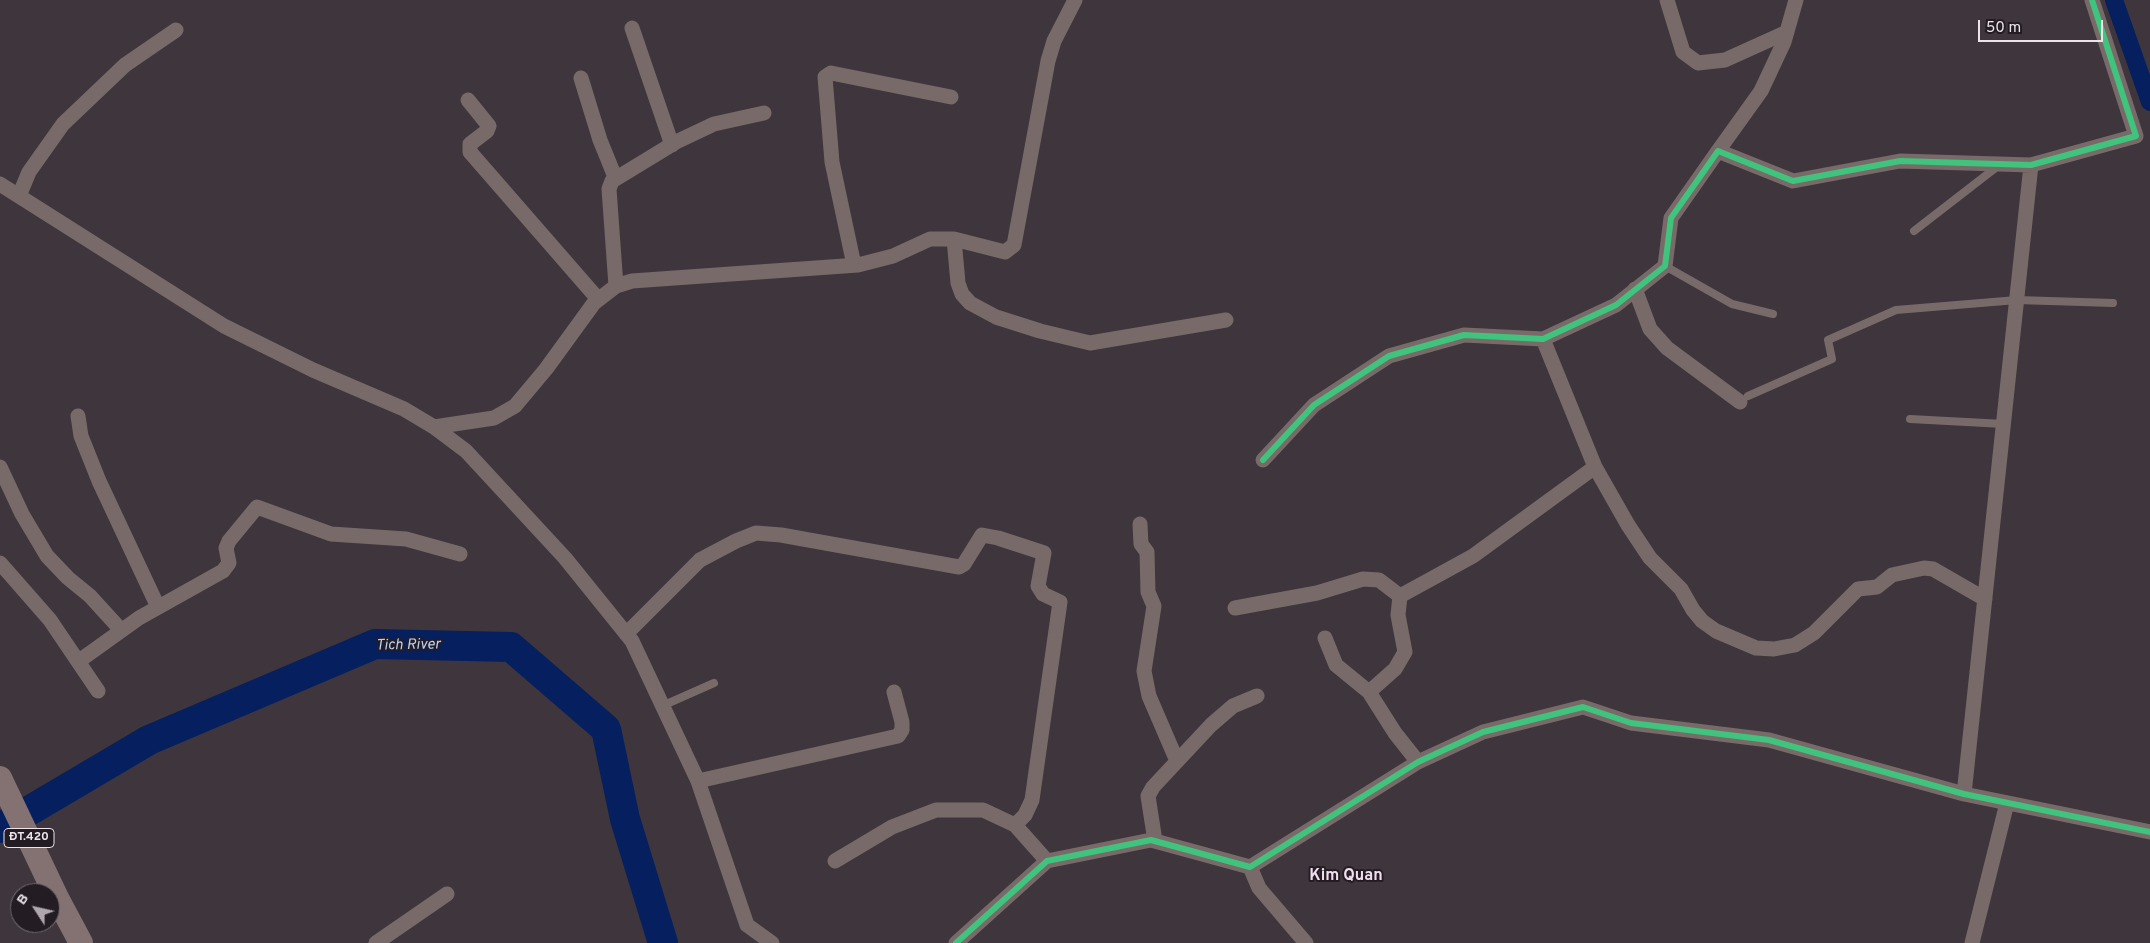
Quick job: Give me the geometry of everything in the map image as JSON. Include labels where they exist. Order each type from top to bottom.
[{"type":"main road","name":"ĐT.420","points":[[0,778],[57,898],[81,943]]},
{"type":"street","points":[[434,427],[494,418],[516,406],[598,298],[616,286],[632,281],[854,265],[893,256],[930,239],[954,240],[1005,252],[1014,245],[1048,61],[1054,41],[1075,0]]},
{"type":"street","points":[[1667,0],[1683,52],[1698,63],[1725,60],[1787,32]]},
{"type":"street","points":[[1263,460],[1314,405],[1389,356],[1464,335],[1543,339],[1616,305],[1665,266],[1672,218],[1761,91],[1787,32],[1796,0]]},
{"type":"street","points":[[1718,151],[1794,181],[1900,161],[2032,165],[2144,134],[2092,0]]},
{"type":"street","points":[[632,28],[672,145]]},
{"type":"street","points":[[18,196],[28,172],[64,124],[125,65],[176,30]]},
{"type":"street","points":[[854,265],[832,162],[825,77],[831,73],[951,97]]},
{"type":"street","points":[[581,78],[600,140],[615,177]]},
{"type":"street","points":[[468,100],[489,126],[487,130],[470,144],[470,152],[598,298]]},
{"type":"street","points":[[616,286],[609,189],[615,177],[714,124],[764,113]]},
{"type":"street","points":[[1964,794],[2032,165]]},
{"type":"street","points":[[0,184],[224,326],[314,370],[404,409],[434,427],[466,451],[552,544],[632,641],[698,781],[747,925],[772,943]]},
{"type":"street","points":[[954,240],[958,283],[962,294],[970,303],[988,312],[1040,331],[1090,343],[1226,320]]},
{"type":"street","points":[[1635,289],[1650,329],[1667,348],[1744,399]]},
{"type":"street","points":[[1543,339],[1595,467],[1628,525],[1650,558],[1681,589],[1702,621],[1716,631],[1756,648],[1774,649],[1795,645],[1814,633],[1858,589],[1877,588],[1895,574],[1924,568],[1933,569],[1985,600]]},
{"type":"street","points":[[78,416],[80,436],[99,482],[123,527],[158,607]]},
{"type":"street","points":[[0,467],[22,514],[47,556],[68,578],[90,596],[121,630]]},
{"type":"street","points":[[1400,596],[1473,556],[1595,467]]},
{"type":"street","points":[[78,661],[121,630],[158,607],[223,571],[229,564],[226,548],[229,541],[257,507],[331,534],[406,539],[460,554]]},
{"type":"street","points":[[1140,524],[1141,544],[1147,552],[1148,592],[1154,606],[1144,671],[1149,696],[1176,762]]},
{"type":"street","points":[[626,634],[700,560],[756,533],[959,566],[964,564],[982,536],[998,538],[1044,553],[1038,586],[1044,594],[1060,602],[1032,800],[1025,815],[1015,826]]},
{"type":"street","points":[[0,563],[50,620],[98,691]]},
{"type":"street","points":[[1235,608],[1317,593],[1364,579],[1379,580],[1400,596]]},
{"type":"street","points":[[1369,692],[1395,669],[1404,652],[1398,615],[1400,596]]},
{"type":"street","points":[[1325,638],[1336,665],[1369,692],[1395,733],[1418,762]]},
{"type":"street","points":[[698,781],[898,736],[902,730],[902,722],[894,692]]},
{"type":"street","points":[[1155,841],[1148,796],[1153,787],[1210,725],[1233,706],[1257,696]]},
{"type":"street","points":[[956,943],[1047,861],[1151,840],[1250,867],[1418,762],[1483,732],[1583,707],[1632,723],[1769,740],[1964,794],[2150,832]]},
{"type":"street","points":[[1972,943],[2007,803]]},
{"type":"street","points":[[835,861],[892,827],[936,810],[983,810],[1015,826],[1047,861]]},
{"type":"street","points":[[1250,867],[1259,888],[1306,943]]},
{"type":"street","points":[[376,943],[447,894]]},
{"type":"lane","points":[[1914,232],[1999,164]]},
{"type":"lane","points":[[1665,266],[1732,304],[1773,314]]},
{"type":"lane","points":[[1744,399],[1832,359],[1828,340],[1896,310],[2017,300],[2113,303]]},
{"type":"lane","points":[[1910,419],[2004,424]]},
{"type":"lane","points":[[662,706],[714,683]]},
{"type":"waterway","points":[[2114,0],[2150,102]]},
{"type":"waterway","name":"Tich River","points":[[0,828],[149,740],[375,644],[511,647],[606,729],[625,819],[663,943]]},
{"type":"cycle path","points":[[1263,460],[1314,405],[1389,356],[1464,335],[1543,339],[1616,305],[1665,266],[1671,218],[1718,151],[1793,181],[1900,161],[2031,165],[2136,136],[2092,0]]},
{"type":"cycle path","points":[[956,943],[1047,861],[1151,840],[1250,867],[1418,762],[1483,732],[1583,707],[1631,723],[1769,740],[1964,794],[2150,832]]},
{"type":"district","name":"Kim Quan","points":[[1346,877]]}]
